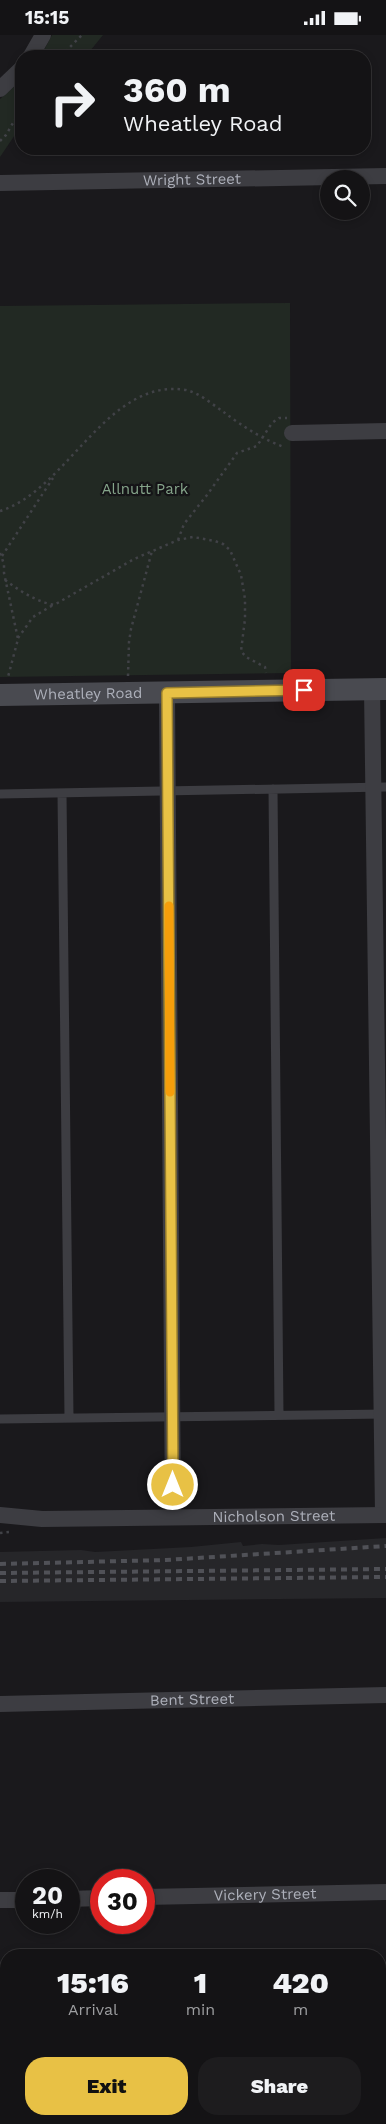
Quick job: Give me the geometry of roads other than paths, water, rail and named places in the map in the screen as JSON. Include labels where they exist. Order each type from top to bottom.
[{"type":"street","points":[[34,50],[43,35]]},
{"type":"street","points":[[0,89],[15,75]]},
{"type":"street","name":"Wright Street","points":[[0,183],[386,176]]},
{"type":"street","points":[[291,433],[386,431]]},
{"type":"street","points":[[379,689],[385,1515]]},
{"type":"street","name":"Wheatley Road","points":[[1,695],[379,689]]},
{"type":"street","points":[[167,693],[174,1517]]},
{"type":"street","name":"Nicholson Street","points":[[0,1515],[42,1519]]},
{"type":"street","name":"Nicholson Street","points":[[0,1523],[42,1519],[385,1515]]},
{"type":"street","name":"Bent Street","points":[[0,1704],[386,1695]]},
{"type":"street","name":"Vickery Street","points":[[155,1897],[386,1892]]},
{"type":"street","points":[[0,1901],[15,1900]]},
{"type":"lane","points":[[0,794],[380,787]]},
{"type":"lane","points":[[273,789],[279,1415]]},
{"type":"lane","points":[[62,793],[69,1418]]},
{"type":"lane","points":[[0,1419],[384,1414]]},
{"type":"railway","points":[[0,1564],[166,1560],[386,1546]]},
{"type":"railway","points":[[0,1573],[386,1569]]},
{"type":"railway","points":[[0,1581],[386,1577]]},
{"type":"park label","name":"Allnutt Park","points":[[145,489]]}]
